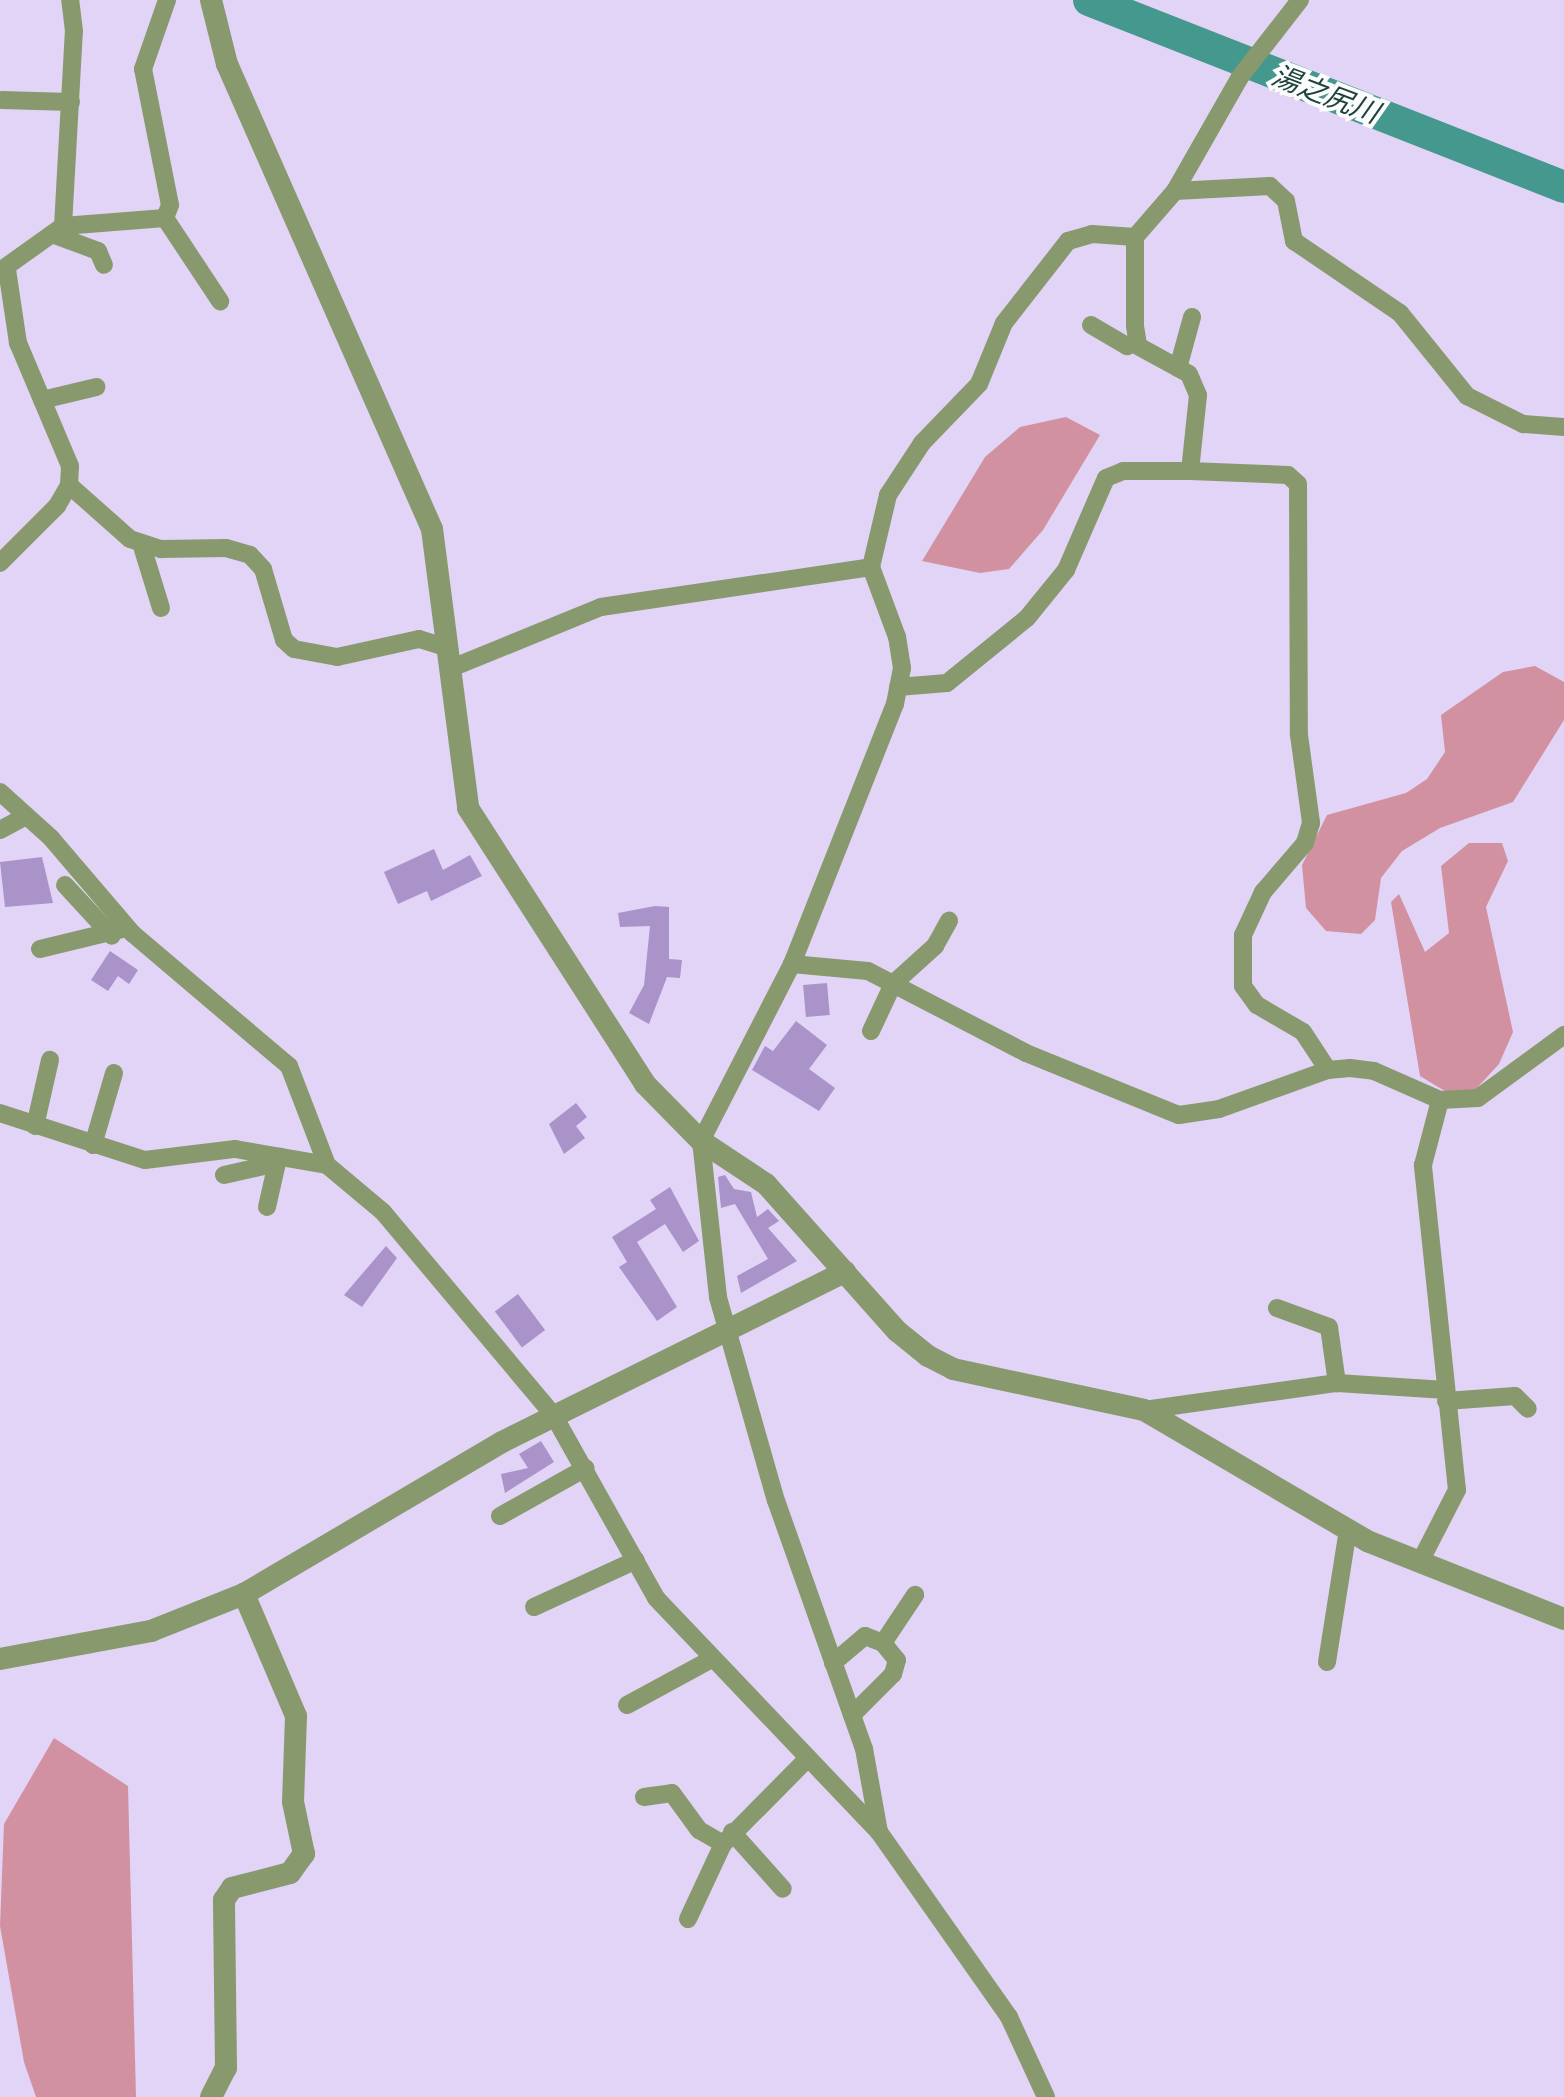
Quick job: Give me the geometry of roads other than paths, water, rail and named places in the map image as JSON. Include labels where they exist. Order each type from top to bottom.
[{"type":"street","points":[[57,230],[71,102],[70,0]]},
{"type":"street","points":[[164,218],[170,205],[144,69],[168,0]]},
{"type":"street","points":[[211,0],[227,64],[432,530],[468,808],[645,1084],[701,1141],[766,1184],[896,1330],[953,1370],[1144,1410],[1348,1530],[1564,1619]]},
{"type":"street","points":[[1137,340],[1135,237],[1175,191],[1240,77],[1300,0]]},
{"type":"street","points":[[2,100],[71,102]]},
{"type":"street","points":[[1175,191],[1270,186],[1286,201],[1294,240],[1400,313],[1467,396],[1523,424],[1564,427]]},
{"type":"street","points":[[0,562],[69,486],[70,466],[18,343],[3,270],[57,230],[164,218]]},
{"type":"street","points":[[164,218],[220,301]]},
{"type":"street","points":[[57,230],[98,252],[104,264]]},
{"type":"street","points":[[879,1832],[852,1715],[728,1332],[708,1230],[701,1141],[792,964],[857,813],[898,687],[897,636],[871,567],[888,495],[922,443],[978,384],[1004,323],[1040,270],[1068,240],[1092,234],[1135,237]]},
{"type":"street","points":[[1178,368],[1192,318]]},
{"type":"street","points":[[1091,325],[1127,346],[1137,340]]},
{"type":"street","points":[[1137,340],[1189,374],[1198,395],[1190,471]]},
{"type":"street","points":[[42,400],[96,387]]},
{"type":"street","points":[[898,687],[947,683],[1028,618],[1066,570],[1106,478],[1124,471],[1288,474],[1298,484],[1300,736],[1312,823],[1305,843],[1263,892],[1242,935],[1244,986],[1257,1005],[1303,1032],[1328,1070]]},
{"type":"street","points":[[69,486],[141,543],[250,555],[263,569],[284,640],[294,649],[337,657],[419,640],[448,658]]},
{"type":"street","points":[[141,543],[160,608]]},
{"type":"street","points":[[448,658],[601,607],[672,591],[871,567]]},
{"type":"street","points":[[0,792],[23,818],[52,838],[120,932]]},
{"type":"street","points":[[0,830],[23,818]]},
{"type":"street","points":[[66,884],[120,932],[289,1066],[327,1165],[384,1212],[554,1416],[656,1598],[710,1660],[760,1701],[806,1760],[879,1832],[1009,2017],[1046,2097]]},
{"type":"street","points":[[871,1031],[892,984],[934,946],[950,921]]},
{"type":"street","points":[[40,949],[78,935],[120,932]]},
{"type":"street","points":[[792,964],[843,965],[892,984],[1026,1053],[1178,1115],[1219,1109],[1328,1070],[1374,1071],[1440,1100],[1478,1098],[1564,1035]]},
{"type":"street","points":[[35,1126],[50,1060]]},
{"type":"street","points":[[92,1145],[114,1073]]},
{"type":"street","points":[[1420,1562],[1458,1490],[1422,1165],[1440,1100]]},
{"type":"street","points":[[0,1113],[146,1160],[235,1149],[278,1160],[327,1165]]},
{"type":"street","points":[[224,1175],[278,1160]]},
{"type":"street","points":[[267,1207],[278,1160]]},
{"type":"street","points":[[0,1659],[151,1631],[244,1594],[554,1416],[845,1272]]},
{"type":"street","points":[[1277,1308],[1330,1326],[1337,1383]]},
{"type":"street","points":[[1144,1410],[1337,1383],[1446,1396],[1515,1396],[1528,1409]]},
{"type":"street","points":[[500,1516],[586,1468]]},
{"type":"street","points":[[1327,1662],[1348,1530]]},
{"type":"street","points":[[534,1607],[636,1560]]},
{"type":"street","points":[[211,2097],[226,2068],[224,1900],[232,1888],[290,1873],[304,1854],[294,1802],[296,1716],[244,1594]]},
{"type":"street","points":[[883,1643],[914,1595]]},
{"type":"street","points":[[833,1662],[864,1636],[883,1643],[898,1660],[893,1674],[852,1715]]},
{"type":"street","points":[[628,1705],[710,1660]]},
{"type":"street","points":[[688,1919],[728,1838],[806,1760]]},
{"type":"street","points":[[644,1797],[672,1793],[698,1830],[728,1838],[783,1890]]},
{"type":"waterway","name":"湯之尻川","points":[[1089,0],[1564,187]]}]
